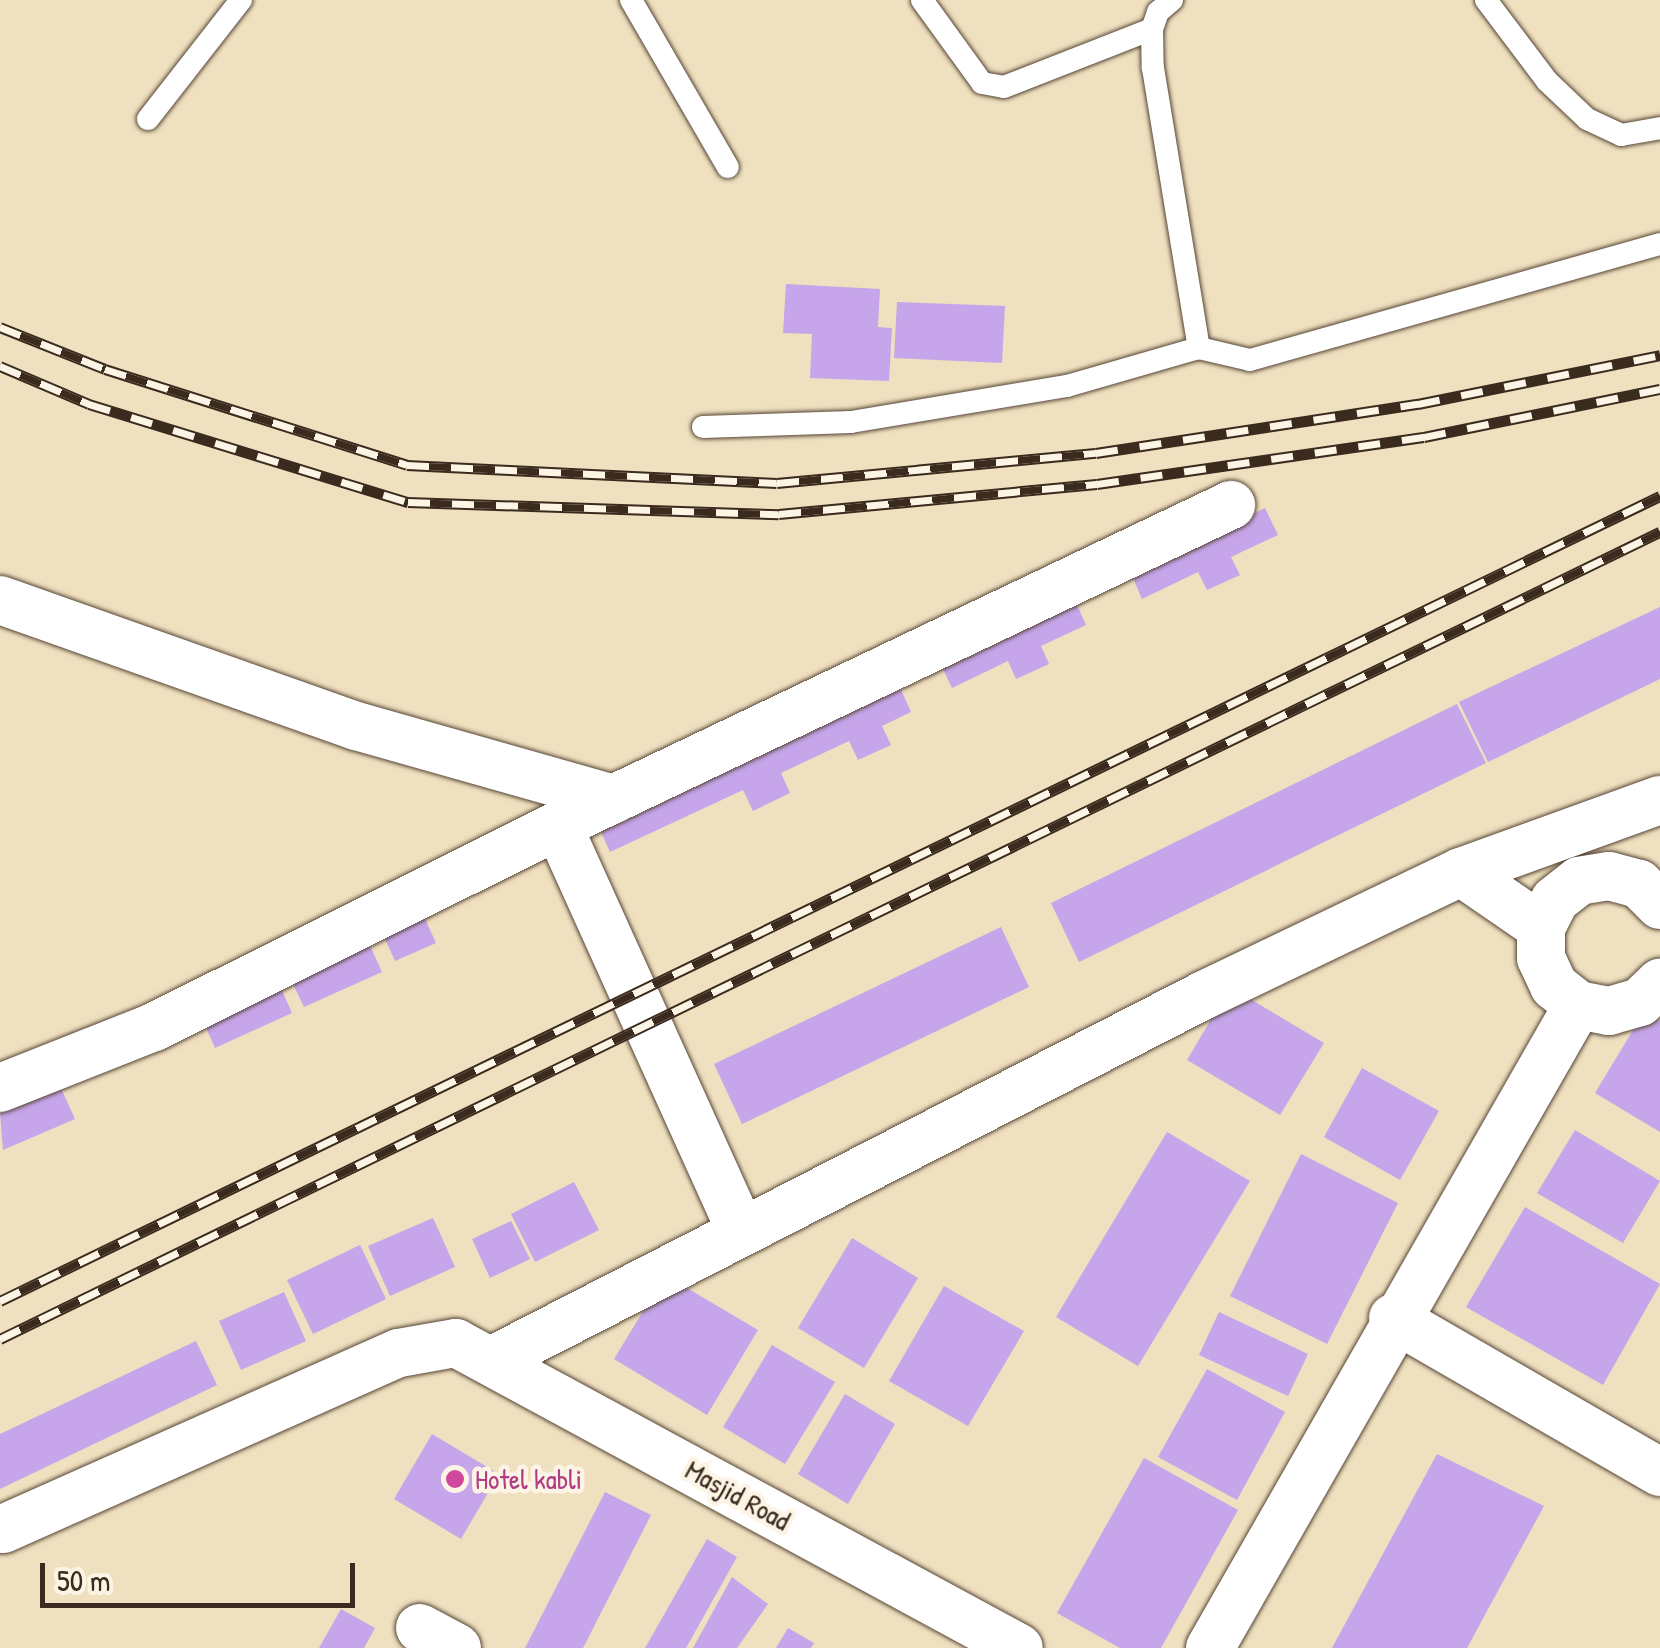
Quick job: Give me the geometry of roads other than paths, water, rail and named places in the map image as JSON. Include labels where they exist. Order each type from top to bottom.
[{"type":"street","points":[[0,1088],[154,1027],[558,826],[1231,505]]},
{"type":"street","points":[[0,600],[356,726],[614,799]]},
{"type":"street","points":[[3,1529],[399,1353],[474,1352],[741,1232],[1202,996],[1460,872],[1660,800]]},
{"type":"street","points":[[558,826],[741,1232]]},
{"type":"street","points":[[1460,872],[1541,927]]},
{"type":"street","points":[[1660,905],[1639,884],[1610,876],[1580,882],[1555,900],[1541,927],[1540,958],[1554,986],[1578,1004],[1609,1011],[1640,1002],[1660,983]]},
{"type":"street","points":[[1210,1648],[1393,1318],[1578,1004]]},
{"type":"street","points":[[1393,1318],[1660,1472]]},
{"type":"street","name":"Masjid Road","points":[[474,1352],[1013,1647]]},
{"type":"lane","points":[[148,119],[240,0]]},
{"type":"lane","points":[[632,0],[728,167]]},
{"type":"lane","points":[[922,0],[982,83],[1004,87],[1152,29]]},
{"type":"lane","points":[[1172,0],[1158,12],[1152,29],[1199,348]]},
{"type":"lane","points":[[1486,0],[1547,82],[1586,119],[1621,136],[1660,128]]},
{"type":"lane","points":[[703,427],[852,422],[1068,386],[1199,348],[1250,360],[1660,244]]},
{"type":"railway","points":[[0,327],[105,369],[407,465],[777,483],[1096,453],[1418,404],[1660,355]]},
{"type":"railway","points":[[0,366],[89,404],[408,502],[779,514],[1097,484],[1424,437],[1660,389]]},
{"type":"railway","points":[[0,1301],[1660,496]]},
{"type":"railway","points":[[0,1339],[1660,532]]},
{"type":"place","name":"Hotel kabli","points":[[455,1479]]}]
